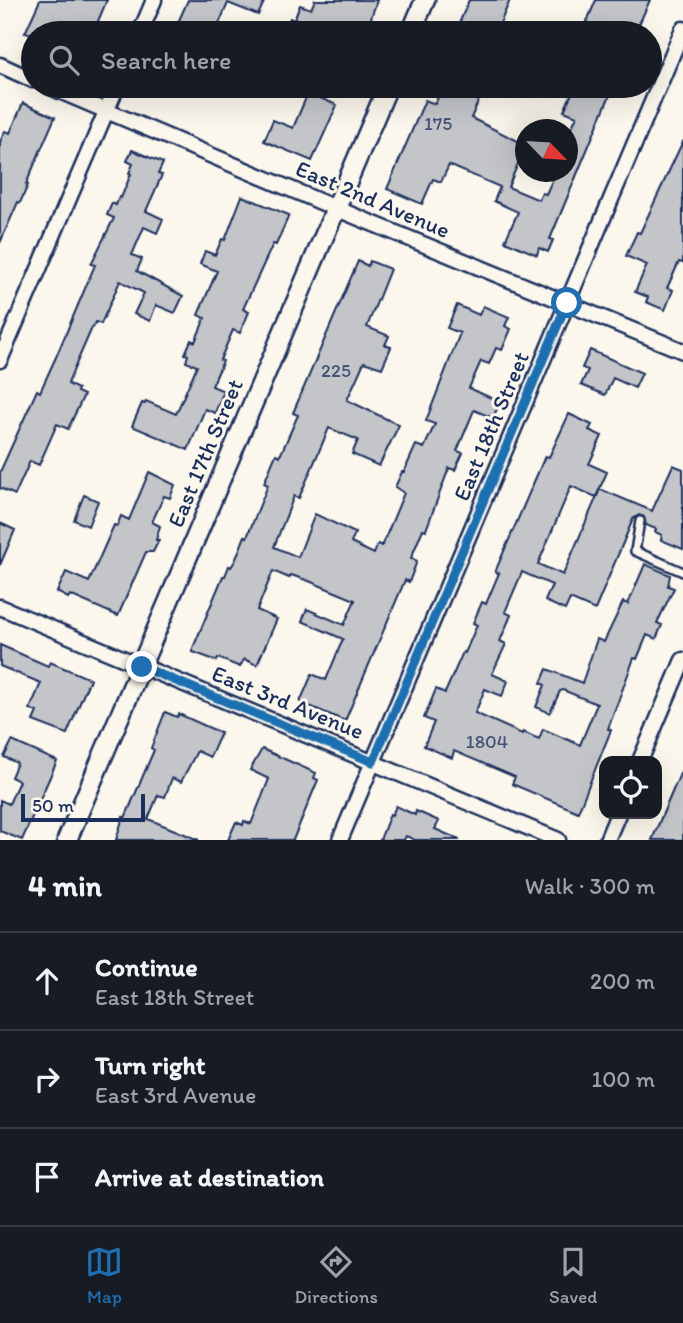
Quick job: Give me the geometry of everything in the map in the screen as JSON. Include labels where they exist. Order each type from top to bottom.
[{"type":"street","points":[[145,21],[154,0]]},
{"type":"street","points":[[416,21],[425,0]]},
{"type":"street","name":"East 18th Street","points":[[662,79],[683,29]]},
{"type":"street","points":[[0,65],[21,75]]},
{"type":"street","name":"East 2nd Avenue","points":[[77,98],[335,208],[683,351]]},
{"type":"street","points":[[0,360],[112,98]]},
{"type":"street","name":"East 17th Street","points":[[67,840],[383,98]]},
{"type":"street","name":"East 18th Street","points":[[340,840],[654,98]]},
{"type":"street","name":"East 3rd Avenue","points":[[0,607],[558,840]]},
{"type":"street","points":[[642,756],[683,660]]},
{"type":"street","points":[[607,840],[616,819]]},
{"type":"lane","points":[[640,522],[635,551],[683,572]]},
{"type":"building","points":[[40,0],[107,0],[98,21],[30,21]]},
{"type":"building","points":[[188,0],[265,0],[258,15],[228,3],[220,21],[179,21]]},
{"type":"building","points":[[315,0],[377,0],[370,21],[289,21],[290,18],[294,20],[300,5],[311,9]]},
{"type":"building","points":[[469,0],[510,0],[501,21],[460,21]]},
{"type":"building","points":[[596,0],[650,0],[640,21],[587,21]]},
{"type":"building","points":[[306,98],[320,98],[337,105],[312,161],[264,141],[273,120],[293,128]]},
{"type":"building","points":[[438,98],[480,98],[471,118],[515,140],[515,171],[508,187],[539,200],[542,193],[546,194],[551,182],[574,182],[550,239],[553,240],[548,252],[539,248],[537,255],[505,241],[518,212],[494,201],[500,187],[449,165],[441,182],[433,179],[422,204],[387,189],[425,100],[435,104]]},
{"type":"building","points":[[570,98],[609,98],[578,172],[578,119],[576,119],[577,116],[564,111]]},
{"type":"building","points":[[23,103],[55,117],[26,184],[28,185],[0,243],[0,142],[5,131],[10,133]]},
{"type":"building","points":[[683,141],[683,263],[679,262],[667,288],[673,290],[665,310],[646,302],[648,297],[635,292],[647,265],[626,256],[637,232],[640,233]]},
{"type":"building","points":[[132,150],[163,163],[158,174],[162,175],[146,211],[163,219],[157,233],[144,227],[132,255],[142,259],[137,271],[183,296],[175,313],[156,305],[150,321],[134,314],[144,293],[120,281],[101,324],[96,322],[91,330],[70,378],[68,384],[84,395],[68,429],[57,424],[39,465],[30,461],[15,495],[0,488],[0,472],[37,390],[40,392],[95,265],[91,264],[114,218],[107,215],[112,203],[116,205],[119,197],[121,198],[131,174],[129,173],[133,164],[127,161]]},
{"type":"building","points":[[242,196],[289,215],[243,309],[249,312],[240,333],[233,330],[220,360],[223,361],[212,386],[224,391],[215,413],[205,409],[188,450],[132,426],[142,403],[145,404],[146,401],[176,414],[197,366],[186,362],[188,355],[185,354],[191,340],[195,342],[205,318],[198,315],[217,271],[200,264],[205,251],[215,255],[222,239],[225,240]]},
{"type":"building","points":[[358,261],[368,266],[370,261],[390,269],[367,327],[389,336],[385,345],[391,347],[382,368],[364,362],[347,400],[399,425],[379,466],[352,454],[358,440],[329,428],[299,498],[294,496],[274,547],[298,557],[315,514],[355,533],[351,543],[374,554],[378,544],[382,546],[404,493],[395,487],[402,472],[416,445],[424,448],[435,424],[426,421],[460,333],[447,328],[457,305],[479,315],[483,306],[509,317],[505,326],[511,329],[502,350],[496,348],[489,364],[481,361],[469,388],[500,402],[493,418],[474,410],[457,451],[463,453],[455,470],[449,468],[426,530],[423,529],[411,558],[417,561],[409,582],[405,580],[345,721],[300,702],[312,674],[326,680],[343,639],[302,621],[307,609],[344,625],[355,600],[309,581],[291,575],[289,578],[273,571],[257,610],[277,619],[257,665],[244,659],[240,667],[218,658],[217,661],[193,652],[193,648],[223,576],[235,561],[245,536],[247,537],[268,485],[264,483],[276,454],[280,456],[298,415],[293,413]]},
{"type":"building","points":[[590,350],[642,373],[635,388],[613,378],[605,395],[581,385],[588,370],[582,368]]},
{"type":"building","points":[[569,414],[592,425],[589,430],[602,436],[589,464],[607,472],[596,497],[571,486],[538,564],[563,575],[600,489],[652,511],[673,465],[683,469],[683,549],[661,540],[662,535],[646,525],[644,517],[639,515],[633,519],[595,610],[570,599],[565,610],[545,601],[552,585],[522,572],[505,612],[511,615],[500,641],[506,644],[492,674],[508,681],[502,696],[485,689],[475,713],[522,734],[523,732],[539,739],[543,729],[580,745],[597,704],[563,690],[560,691],[550,713],[536,707],[545,685],[541,683],[547,669],[582,683],[597,639],[604,642],[623,602],[628,604],[645,564],[670,575],[668,586],[674,588],[657,623],[662,625],[656,639],[647,635],[637,659],[634,658],[608,729],[611,730],[578,812],[512,784],[515,777],[454,751],[452,758],[424,746],[434,722],[424,718],[436,689],[445,693],[463,652],[465,653],[477,625],[473,623],[482,602],[486,604],[499,573],[495,572],[545,456],[549,457]]},
{"type":"building","points":[[149,472],[175,485],[170,498],[164,496],[152,522],[160,526],[156,540],[159,540],[153,552],[146,552],[118,616],[57,592],[66,572],[89,582],[114,525],[117,526],[121,516],[129,520]]},
{"type":"building","points":[[84,495],[98,501],[88,526],[74,520]]},
{"type":"building","points":[[0,523],[15,530],[0,565]]},
{"type":"building","points":[[0,645],[48,666],[50,662],[90,679],[67,734],[33,721],[37,712],[30,709],[41,683],[0,666]]},
{"type":"building","points":[[165,712],[177,717],[179,714],[221,733],[210,757],[197,751],[181,782],[172,778],[165,797],[158,795],[148,819],[199,840],[116,840],[123,817],[125,818],[154,750],[151,748]]},
{"type":"building","points":[[12,741],[57,761],[22,840],[0,831],[0,800],[9,804],[19,781],[11,777],[17,763],[4,757]]},
{"type":"building","points":[[262,749],[316,773],[314,778],[318,780],[293,840],[228,840],[236,822],[251,824],[269,779],[250,770]]},
{"type":"building","points":[[683,767],[683,840],[652,840]]},
{"type":"building","points":[[396,806],[415,815],[416,811],[439,821],[435,829],[460,840],[415,840],[406,836],[404,840],[380,840]]},
{"type":"route","points":[[142,667],[373,762],[567,303]]}]
